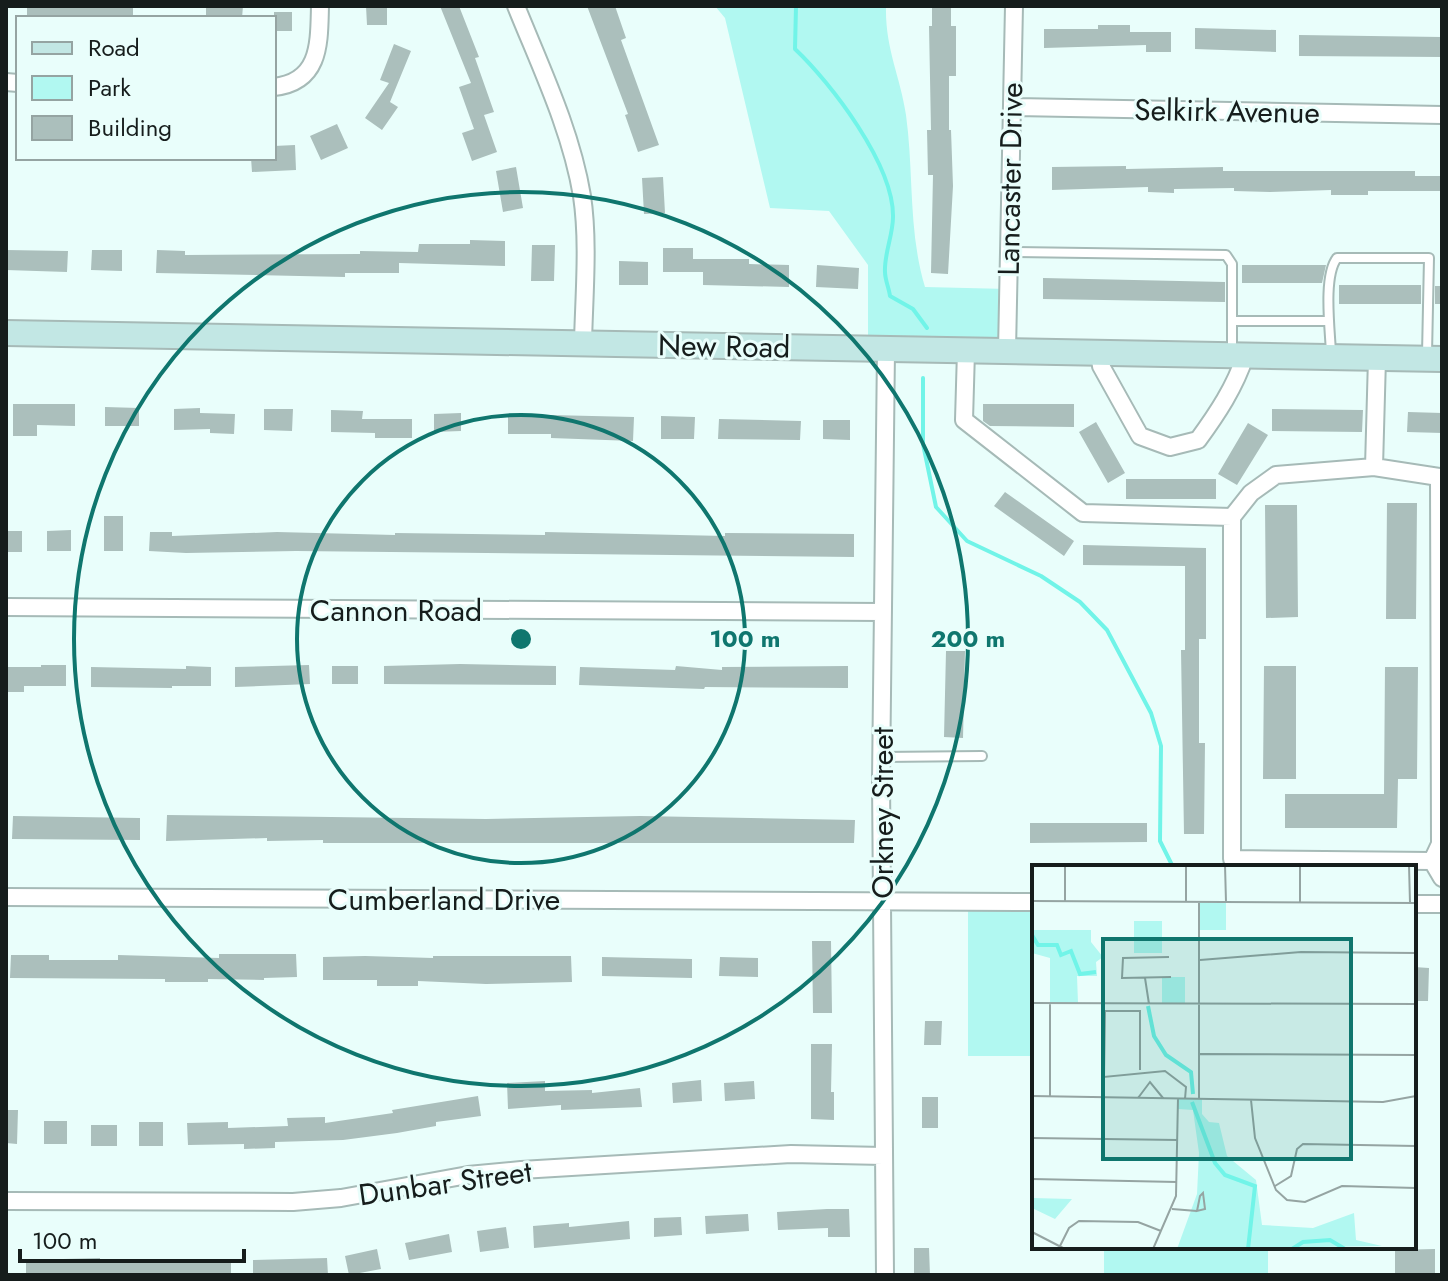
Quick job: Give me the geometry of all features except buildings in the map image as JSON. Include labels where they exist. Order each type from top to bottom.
[{"type":"street","points":[[276,86],[299,78],[315,59],[319,43],[320,6]]},
{"type":"street","points":[[516,6],[561,119],[579,184],[584,214],[583,343]]},
{"type":"street","name":"Lancaster Drive","points":[[1007,351],[1014,6]]},
{"type":"street","name":"Selkirk Avenue","points":[[1012,107],[1442,115]]},
{"type":"street","name":"New Road","points":[[6,333],[1434,359]]},
{"type":"street","name":"Orkney Street","points":[[885,1275],[882,612],[886,350]]},
{"type":"street","points":[[966,351],[964,420],[1083,513],[1232,517]]},
{"type":"street","points":[[1099,353],[1101,366],[1140,436],[1170,447],[1198,440],[1216,416],[1238,378],[1238,356]]},
{"type":"street","points":[[1374,467],[1377,358]]},
{"type":"street","points":[[1374,467],[1439,477],[1440,844],[1432,861],[1232,859],[1232,517],[1251,493],[1276,475],[1374,467]]},
{"type":"street","name":"Cannon Road","points":[[6,607],[882,612]]},
{"type":"street","points":[[1432,861],[1442,878]]},
{"type":"street","name":"Cumberland Drive","points":[[6,897],[1032,902]]},
{"type":"street","points":[[1416,904],[1442,904]]},
{"type":"street","name":"Dunbar Street","points":[[6,1201],[293,1202],[341,1198],[468,1175],[521,1170],[791,1154],[883,1156]]},
{"type":"lane","points":[[1009,252],[1226,255],[1232,264],[1232,321],[1238,356]]},
{"type":"lane","points":[[1331,357],[1331,265],[1337,258],[1442,258]]},
{"type":"lane","points":[[1429,258],[1434,359]]},
{"type":"lane","points":[[1232,321],[1329,321]]},
{"type":"lane","points":[[882,757],[982,756]]},
{"type":"green space","points":[[715,6],[886,6],[890,49],[906,115],[916,245],[925,287],[1008,289],[1007,351],[868,350],[868,265],[829,211],[770,208],[725,18]]},
{"type":"green space","points":[[968,902],[1032,902],[1032,1056],[968,1056]]},
{"type":"green space","points":[[1104,1249],[1268,1249],[1268,1275],[1104,1275]]},
{"type":"waterway","points":[[796,6],[795,49],[826,82],[858,126],[872,150],[891,196],[893,224],[885,272],[890,296],[913,309],[927,328]]},
{"type":"waterway","points":[[923,378],[923,444],[936,507],[967,541],[1041,576],[1080,602],[1107,630],[1151,713],[1161,746],[1160,841],[1172,865]]}]
